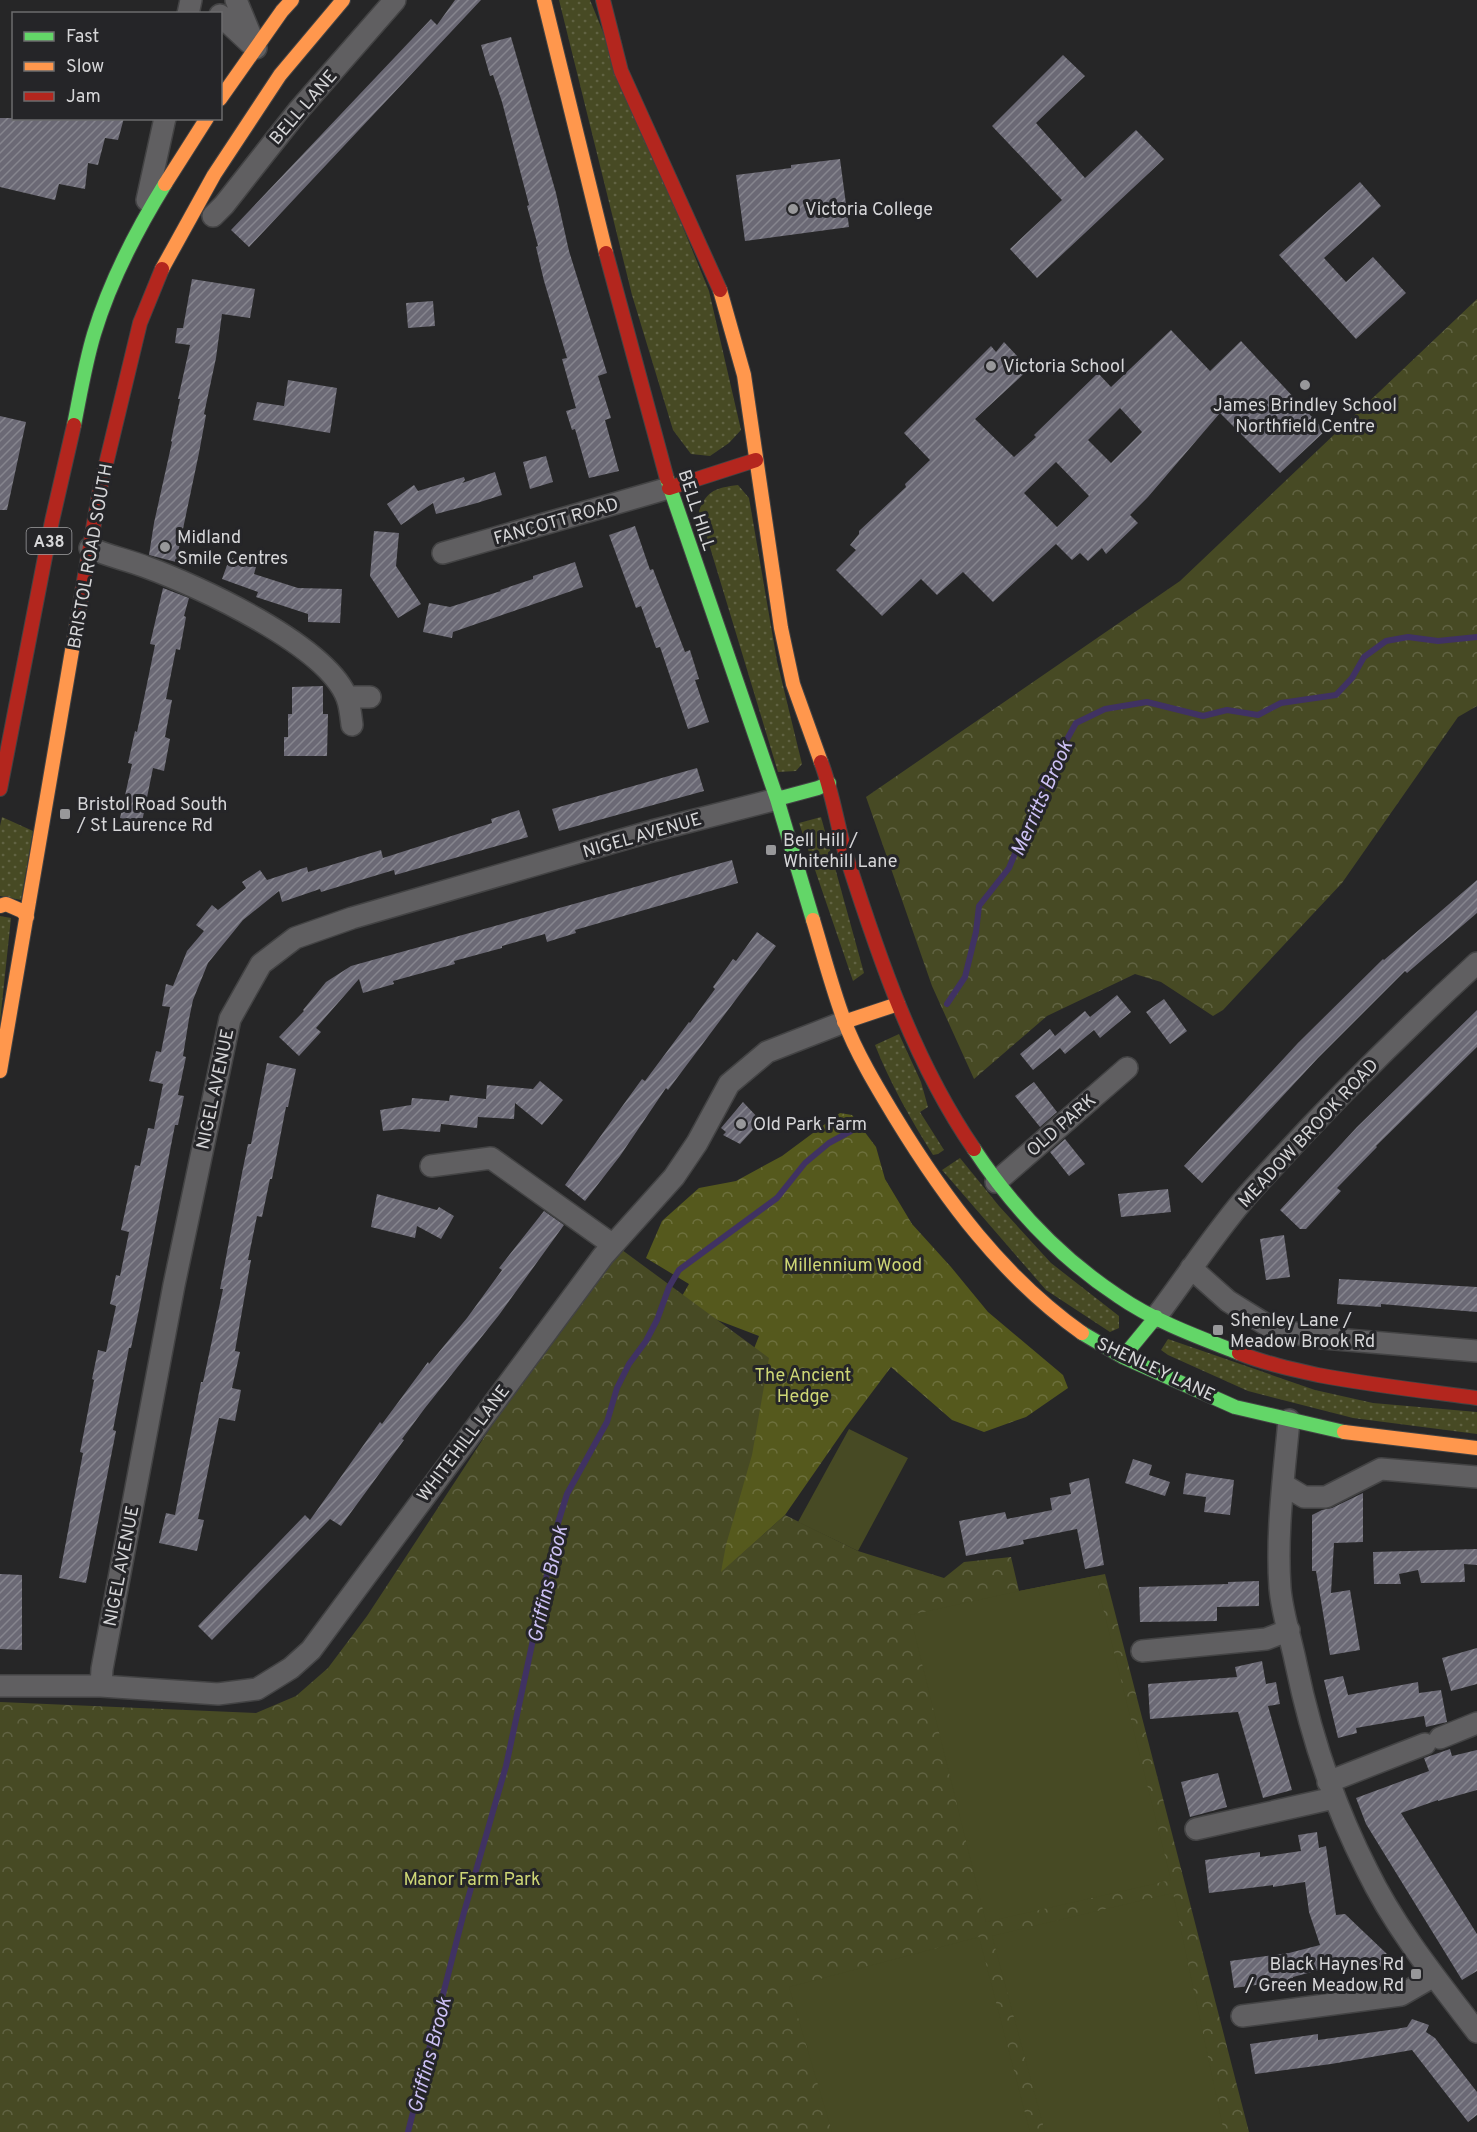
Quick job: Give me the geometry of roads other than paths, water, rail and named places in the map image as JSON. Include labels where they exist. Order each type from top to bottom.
[{"type":"main road","points":[[222,96],[292,0]]},
{"type":"main road","name":"A38","points":[[280,75],[343,0]]},
{"type":"main road","name":"BELL HILL","points":[[544,0],[584,170],[669,488],[777,799],[844,1022]]},
{"type":"main road","points":[[603,0],[621,71],[721,291],[744,375],[781,628],[793,684],[829,783],[846,856],[898,1004],[946,1104],[996,1182],[1031,1224],[1063,1255],[1119,1297],[1201,1338],[1253,1359],[1365,1384],[1477,1398]]},
{"type":"main road","points":[[256,48],[280,75]]},
{"type":"main road","name":"BRISTOL ROAD SOUTH","points":[[0,1071],[100,489],[138,331],[162,268],[214,175],[280,75]]},
{"type":"main road","name":"A38","points":[[0,789],[60,480],[88,357],[106,300],[141,227],[206,120]]},
{"type":"main road","points":[[669,488],[756,460]]},
{"type":"main road","points":[[777,799],[829,783]]},
{"type":"main road","points":[[26,808],[45,812]]},
{"type":"main road","points":[[0,906],[6,904],[22,911],[27,917]]},
{"type":"main road","points":[[844,1022],[898,1004]]},
{"type":"main road","name":"SHENLEY LANE","points":[[844,1022],[885,1100],[926,1168],[967,1223],[1016,1278],[1057,1314],[1092,1340],[1123,1357],[1235,1407],[1369,1435],[1477,1448]]},
{"type":"main road","points":[[1123,1357],[1156,1317]]},
{"type":"street","points":[[208,0],[218,12]]},
{"type":"street","points":[[236,0],[256,48]]},
{"type":"street","name":"BELL LANE","points":[[213,216],[297,111],[395,0]]},
{"type":"street","points":[[222,16],[256,48]]},
{"type":"street","points":[[141,227],[165,120]]},
{"type":"street","name":"FANCOTT ROAD","points":[[443,553],[669,488]]},
{"type":"street","points":[[90,548],[207,592],[301,646],[329,670],[347,697],[352,725]]},
{"type":"street","points":[[347,697],[370,697]]},
{"type":"street","name":"NIGEL AVENUE","points":[[101,1686],[102,1669],[174,1285],[230,1019],[261,964],[295,938],[352,918],[652,831],[777,799]]},
{"type":"street","name":"MEADOW BROOK ROAD","points":[[1156,1317],[1251,1191],[1396,1040],[1477,963]]},
{"type":"street","name":"WHITEHILL LANE","points":[[0,1686],[101,1686],[218,1694],[257,1689],[291,1668],[311,1650],[596,1265],[674,1178],[697,1143],[729,1084],[767,1052],[844,1022]]},
{"type":"street","name":"OLD PARK","points":[[996,1182],[1127,1068]]},
{"type":"street","points":[[431,1166],[491,1158],[613,1245]]},
{"type":"street","points":[[1191,1268],[1228,1301],[1270,1327],[1312,1337],[1477,1351]]},
{"type":"street","points":[[1289,1420],[1279,1562],[1281,1591],[1306,1714],[1331,1790],[1367,1872],[1434,1976],[1477,2032]]},
{"type":"street","points":[[1284,1485],[1304,1497],[1326,1497],[1381,1469],[1477,1478]]},
{"type":"street","points":[[1142,1651],[1266,1639],[1289,1630]]},
{"type":"street","points":[[1196,1828],[1331,1790],[1432,1741],[1477,1723]]},
{"type":"street","points":[[1242,2016],[1401,1995],[1434,1976]]},
{"type":"waterway","name":"Merritts Brook","points":[[947,1004],[965,977],[976,932],[979,906],[1009,868],[1050,770],[1076,723],[1105,709],[1147,702],[1203,716],[1227,710],[1258,715],[1281,703],[1336,695],[1352,678],[1364,657],[1386,641],[1408,637],[1438,641],[1477,637]]},
{"type":"waterway","name":"Griffins Brook","points":[[408,2132],[463,1916],[506,1766],[558,1523],[567,1494],[607,1422],[617,1388],[629,1364],[646,1341],[657,1320],[669,1287],[679,1270],[777,1198],[805,1163],[829,1143],[851,1131]]},
{"type":"place","name":"Victoria College","points":[[793,209]]},
{"type":"place","name":"Victoria School","points":[[991,366]]},
{"type":"place","name":"James Brindley School Northfield Centre","points":[[1305,385]]},
{"type":"place","name":"Midland Smile Centres","points":[[165,547]]},
{"type":"place","name":"Bristol Road South / St Laurence Rd","points":[[65,814]]},
{"type":"place","name":"Bell Hill / Whitehill Lane","points":[[771,850]]},
{"type":"place","name":"Old Park Farm","points":[[741,1124]]},
{"type":"place","name":"Shenley Lane / Meadow Brook Rd","points":[[1218,1330]]},
{"type":"place","name":"Black Haynes Rd / Green Meadow Rd","points":[[1416,1974]]},
{"type":"park label","name":"Millennium Wood","points":[[853,1265]]},
{"type":"park label","name":"The Ancient Hedge","points":[[803,1385]]},
{"type":"park label","name":"Manor Farm Park","points":[[472,1879]]}]
